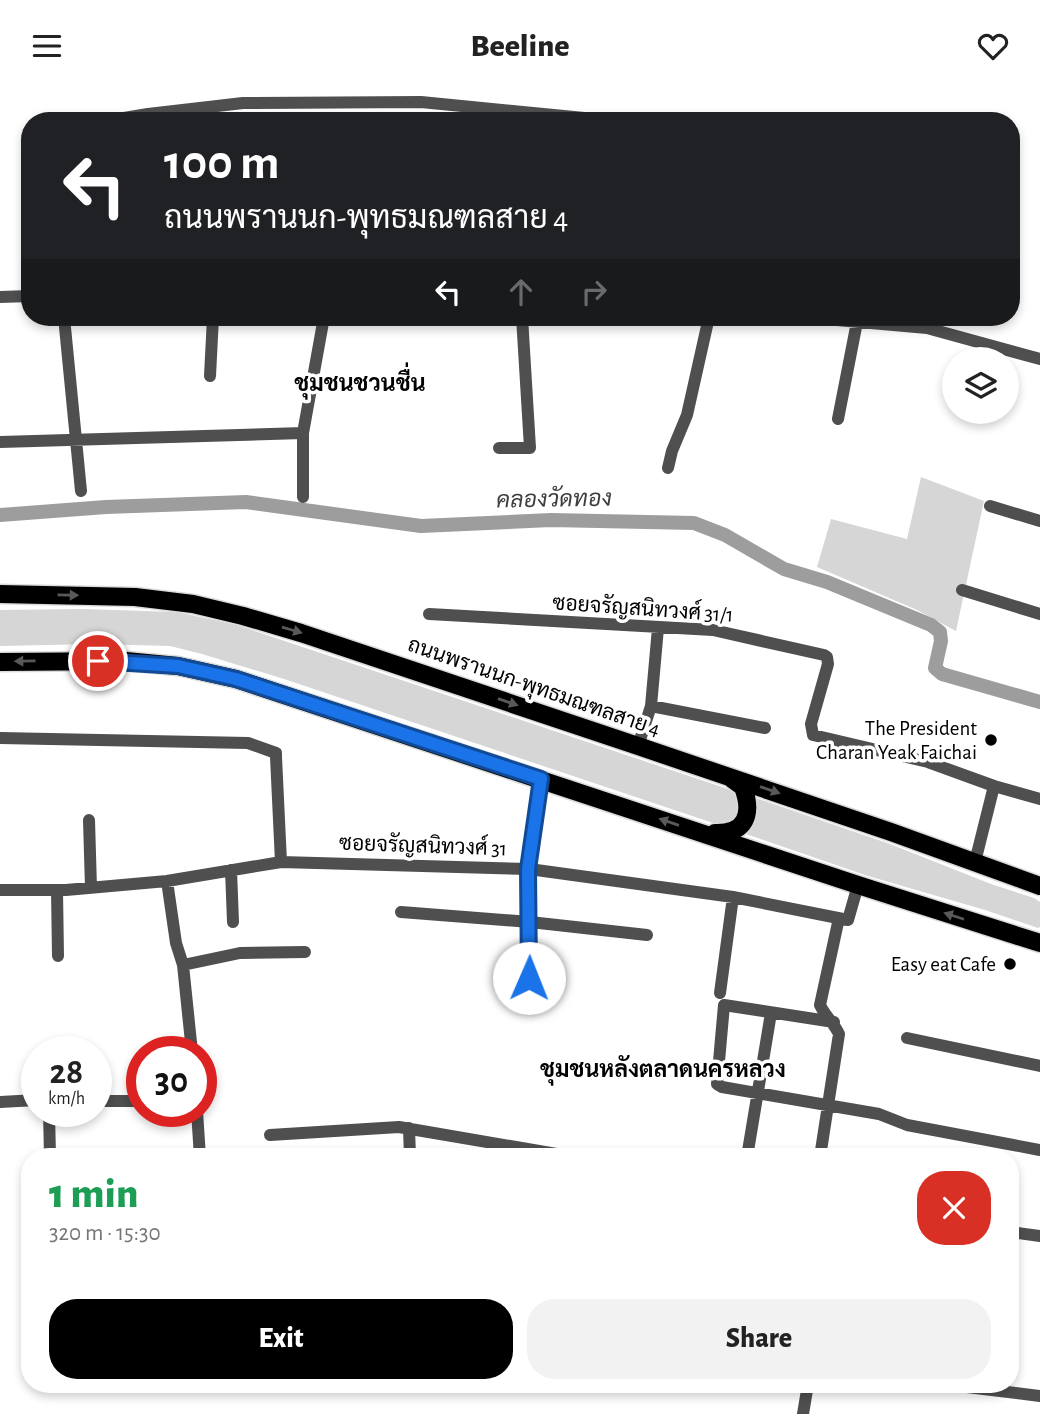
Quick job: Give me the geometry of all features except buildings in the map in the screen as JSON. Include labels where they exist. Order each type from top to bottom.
[{"type":"main road","name":"ถนนพรานนก-พุทธมณฑลสาย 4","points":[[0,594],[135,597],[193,604],[301,633],[726,775],[975,862],[1038,887]]},
{"type":"main road","points":[[0,662],[126,661],[178,666],[236,679],[1034,941]]},
{"type":"main road","points":[[702,833],[727,834],[736,831],[745,820],[748,809],[743,787],[726,775]]},
{"type":"street","points":[[165,112],[243,103],[421,102],[523,112]]},
{"type":"street","points":[[0,297],[21,296]]},
{"type":"street","points":[[65,326],[81,491]]},
{"type":"street","points":[[210,376],[213,326]]},
{"type":"street","points":[[303,497],[303,433],[322,326]]},
{"type":"street","points":[[499,448],[530,448],[523,326]]},
{"type":"street","points":[[668,468],[687,415],[707,326]]},
{"type":"street","points":[[838,419],[856,326]]},
{"type":"street","points":[[904,326],[927,328],[1040,359]]},
{"type":"street","points":[[0,442],[303,433]]},
{"type":"street","points":[[990,506],[1040,521]]},
{"type":"street","points":[[962,590],[1040,614]]},
{"type":"street","name":"ซอยจรัญสนิทวงศ์ 31/1","points":[[429,614],[713,630],[824,655],[828,664],[811,724],[813,735],[928,762],[1040,799]]},
{"type":"street","points":[[638,746],[651,706],[658,628]]},
{"type":"street","points":[[651,706],[765,728]]},
{"type":"street","points":[[0,739],[248,743],[268,748],[276,753],[281,862]]},
{"type":"street","points":[[529,978],[528,869],[541,779]]},
{"type":"street","points":[[975,862],[994,786]]},
{"type":"street","points":[[89,820],[91,888]]},
{"type":"street","name":"ซอยจรัญสนิทวงศ์ 31","points":[[0,891],[91,888],[167,881],[281,862],[528,869],[733,897],[839,918]]},
{"type":"street","points":[[231,870],[233,922]]},
{"type":"street","points":[[167,881],[176,943],[184,965],[191,1036]]},
{"type":"street","points":[[821,1148],[839,1034],[834,1022],[823,1012],[820,1005],[839,918],[848,920],[858,885]]},
{"type":"street","points":[[57,890],[58,956]]},
{"type":"street","points":[[720,993],[733,897]]},
{"type":"street","points":[[401,912],[647,935]]},
{"type":"street","points":[[184,965],[240,953],[305,951]]},
{"type":"street","points":[[834,1022],[724,1005],[717,1084],[879,1114],[907,1125],[1040,1150]]},
{"type":"street","points":[[748,1148],[771,1013]]},
{"type":"street","points":[[907,1038],[1040,1066]]},
{"type":"street","points":[[0,1102],[21,1101]]},
{"type":"street","points":[[49,1127],[50,1148]]},
{"type":"street","points":[[198,1127],[199,1148]]},
{"type":"street","points":[[270,1135],[409,1128],[524,1148]]},
{"type":"street","points":[[409,1128],[410,1148]]},
{"type":"street","points":[[1019,1233],[1040,1236]]},
{"type":"street","points":[[803,1414],[806,1393]]},
{"type":"street","points":[[1018,1393],[1040,1396]]},
{"type":"shaded area","points":[[921,477],[984,501],[956,631],[917,610],[817,567],[831,519],[907,539]]},
{"type":"shaded area","points":[[0,610],[177,612],[237,625],[731,790],[737,795],[741,806],[736,816],[719,825],[284,679],[170,646],[0,646]]},
{"type":"shaded area","points":[[756,798],[1034,898],[1040,902],[1040,927],[868,876],[743,833],[750,821]]},
{"type":"waterway","name":"คลองวัดทอง","points":[[0,515],[106,507],[246,502],[421,526],[551,520],[694,523],[725,535],[784,569],[827,582],[931,625],[940,632],[941,641],[935,668],[942,674],[1040,702]]},
{"type":"place","name":"The President Charan Yeak Faichai","points":[[991,740]]},
{"type":"place","name":"Easy eat Cafe","points":[[1010,964]]},
{"type":"district","name":"ชุมชนชวนชื่น","points":[[360,384]]},
{"type":"district","name":"ชุมชนหลังตลาดนครหลวง","points":[[663,1070]]},
{"type":"route","points":[[98,661],[178,666],[236,679],[541,779],[528,869],[529,978]]}]
